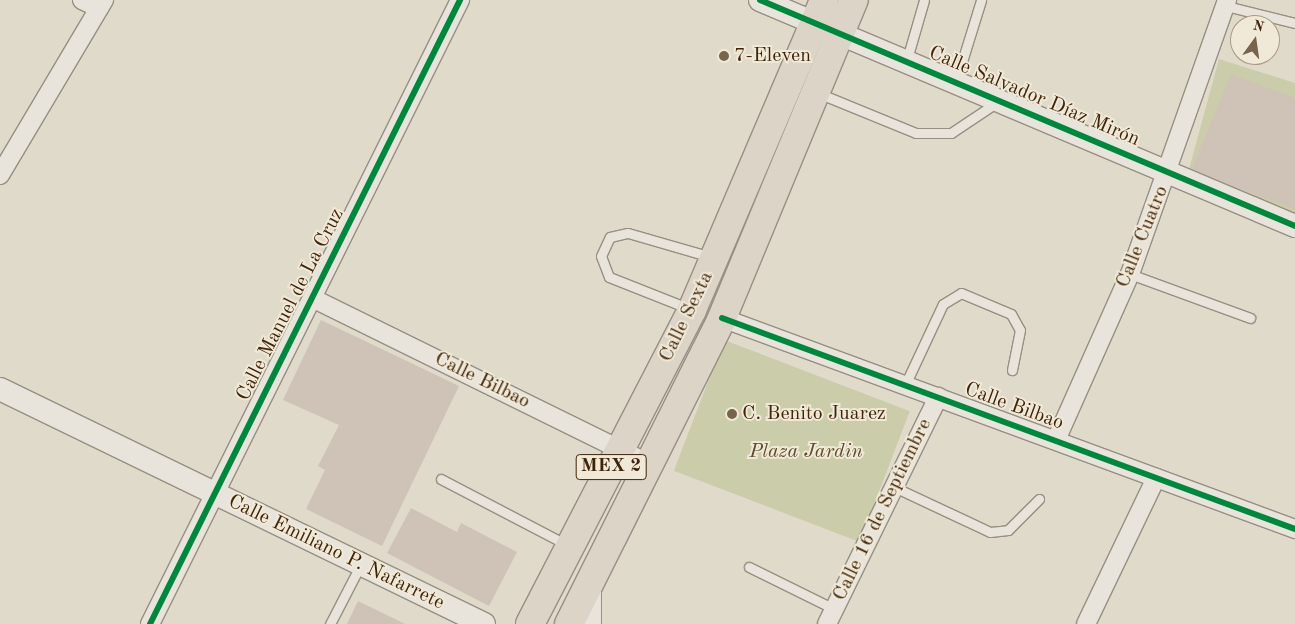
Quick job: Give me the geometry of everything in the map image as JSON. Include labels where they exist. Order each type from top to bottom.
[{"type":"main road","name":"Calle Sexta","points":[[569,624],[722,318],[843,33],[854,0]]},
{"type":"main road","name":"Calle Sexta","points":[[530,624],[692,310],[716,258],[820,11]]},
{"type":"street","points":[[0,175],[101,4],[82,0]]},
{"type":"street","name":"Calle Manuel de La Cruz","points":[[150,624],[212,493],[314,299],[460,0]]},
{"type":"street","name":"Calle Salvador Díaz Mirón","points":[[760,0],[820,11],[843,33],[1295,226]]},
{"type":"street","name":"Calle Cuatro","points":[[1056,440],[1130,274],[1169,172],[1226,3]]},
{"type":"street","name":"Calle Bilbao","points":[[314,299],[649,464]]},
{"type":"street","name":"Calle Bilbao","points":[[722,318],[1295,529]]},
{"type":"street","name":"Calle Emiliano P. Nafarrete","points":[[0,389],[360,566],[484,624]]},
{"type":"street","name":"Calle 16 de Septiembre","points":[[831,616],[938,397]]},
{"type":"street","points":[[1086,624],[1156,478]]},
{"type":"street","name":"Calle Sexta","points":[[592,577],[592,624]]},
{"type":"lane","points":[[907,59],[924,0]]},
{"type":"lane","points":[[956,81],[981,0]]},
{"type":"lane","points":[[1226,3],[1295,23]]},
{"type":"lane","points":[[818,93],[916,133],[951,133],[999,100]]},
{"type":"lane","points":[[692,310],[609,276],[601,256],[610,237],[628,233],[716,258]]},
{"type":"lane","points":[[1130,274],[1250,318]]},
{"type":"lane","points":[[905,385],[943,304],[961,293],[1011,314],[1020,330],[1012,370]]},
{"type":"lane","points":[[441,479],[570,546]]},
{"type":"lane","points":[[894,487],[990,532],[1008,530],[1039,499]]},
{"type":"lane","points":[[330,624],[360,566]]},
{"type":"lane","points":[[749,567],[831,616]]},
{"type":"green space","points":[[1219,59],[1230,62],[1230,65],[1238,65],[1295,83],[1295,219],[1188,173]]},
{"type":"green space","name":"Plaza Jardin","points":[[724,340],[910,411],[860,542],[674,471]]},
{"type":"building","points":[[1231,74],[1295,98],[1295,209],[1191,171]]},
{"type":"building","points":[[321,320],[459,386],[382,546],[306,509],[325,470],[318,466],[339,425],[283,400]]},
{"type":"building","points":[[411,508],[457,532],[461,523],[517,552],[489,606],[387,553]]},
{"type":"building","points":[[358,601],[405,624],[347,624]]},
{"type":"cycle path","points":[[150,624],[460,0]]},
{"type":"cycle path","points":[[760,0],[1295,226]]},
{"type":"cycle path","points":[[722,318],[1295,529]]},
{"type":"place","name":"7-Eleven","points":[[724,56]]},
{"type":"place","name":"C. Benito Juarez","points":[[732,414]]}]
